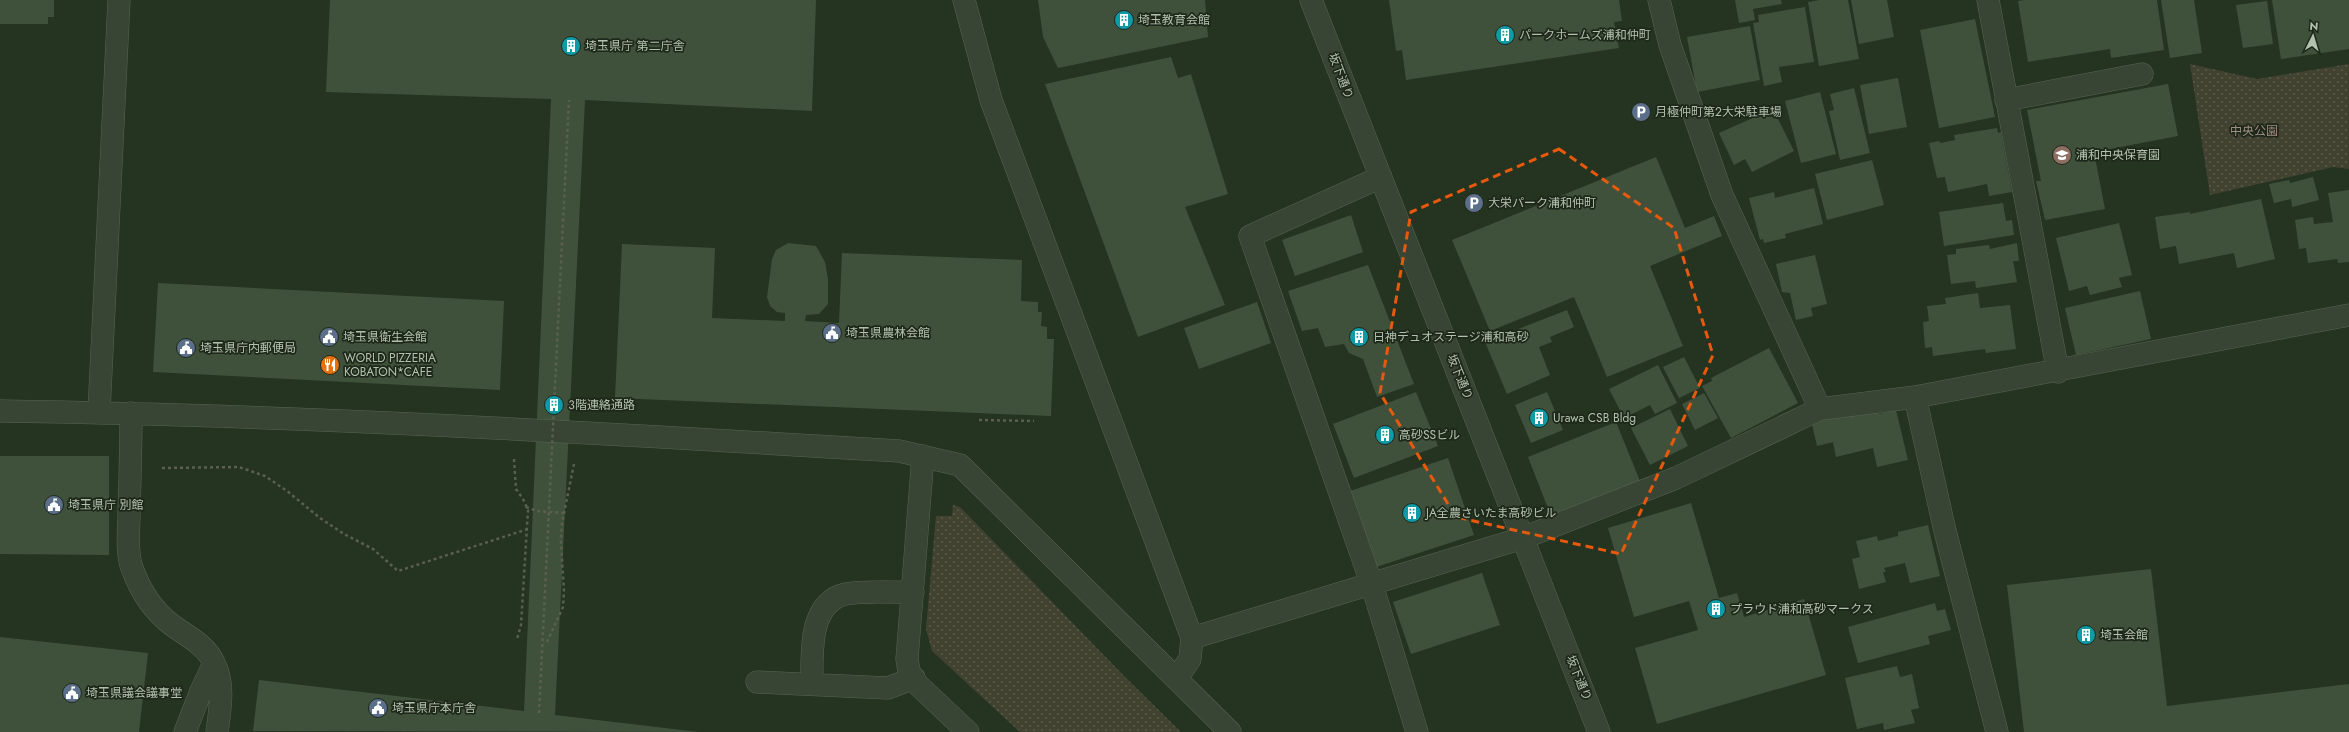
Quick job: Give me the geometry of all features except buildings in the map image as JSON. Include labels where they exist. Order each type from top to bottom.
[{"type":"street","points":[[99,412],[119,0]]},
{"type":"street","points":[[964,0],[991,100],[1192,638],[1190,659],[1177,678]]},
{"type":"street","name":"坂下通り","points":[[1311,0],[1599,732]]},
{"type":"street","points":[[1659,0],[1670,45],[1722,195],[1820,409]]},
{"type":"street","points":[[1988,0],[2058,372]]},
{"type":"street","points":[[2006,100],[2142,74]]},
{"type":"street","points":[[1381,178],[1250,236],[1372,585],[1417,732]]},
{"type":"street","points":[[1192,638],[1372,585],[1523,538],[1676,478],[1820,409],[1915,397],[2058,372],[2349,315]]},
{"type":"street","points":[[1915,397],[1945,531],[1997,732]]},
{"type":"street","points":[[0,411],[131,413],[521,429],[899,450],[960,465],[1230,732]]},
{"type":"street","points":[[131,413],[129,543],[131,566],[141,589],[155,610],[171,624],[204,647],[214,663],[220,682],[221,704],[217,732]]},
{"type":"street","points":[[924,456],[907,659],[909,671],[914,678],[968,732]]},
{"type":"street","points":[[812,684],[813,646],[817,622],[825,605],[845,594],[913,592]]},
{"type":"street","points":[[185,732],[214,663]]},
{"type":"street","points":[[757,682],[888,688],[914,678]]},
{"type":"path","points":[[539,713],[569,100]]},
{"type":"path","points":[[979,420],[1034,420]]},
{"type":"path","points":[[515,453],[514,477],[516,489],[526,506],[528,529],[521,625],[517,639]]},
{"type":"path","points":[[160,460],[160,468],[239,467],[265,476],[287,491],[320,518],[344,534],[373,549],[398,571],[528,529]]},
{"type":"path","points":[[547,642],[562,606],[564,571],[561,542],[564,513],[574,462]]},
{"type":"path","points":[[526,506],[537,511],[564,513]]},
{"type":"highlighted area","points":[[1559,149],[1674,228],[1713,355],[1621,554],[1456,517],[1380,393],[1411,212]]},
{"type":"green space","name":"中央公園","points":[[2190,64],[2257,79],[2349,64],[2349,169],[2333,167],[2210,195]]},
{"type":"green space","points":[[953,505],[960,507],[1125,677],[1181,732],[1020,732],[932,651],[926,629],[936,516],[952,516]]},
{"type":"place","name":"埼玉教育会館","points":[[1124,20]]},
{"type":"place","name":"パークホームズ浦和仲町","points":[[1505,35]]},
{"type":"place","name":"埼玉県庁 第二庁舎","points":[[571,46]]},
{"type":"place","name":"月極仲町第2大栄駐車場","points":[[1641,112]]},
{"type":"place","name":"浦和中央保育園","points":[[2062,155]]},
{"type":"place","name":"大栄パーク浦和仲町","points":[[1474,203]]},
{"type":"place","name":"埼玉県農林会館","points":[[832,333]]},
{"type":"place","name":"埼玉県衛生会館","points":[[329,337]]},
{"type":"place","name":"日神デュオステージ浦和高砂","points":[[1359,337]]},
{"type":"place","name":"埼玉県庁内郵便局","points":[[186,348]]},
{"type":"place","name":"WORLD PIZZERIA KOBATON*CAFE","points":[[330,365]]},
{"type":"place","name":"３階連絡通路","points":[[554,405]]},
{"type":"place","name":"Urawa CSB Bldg","points":[[1539,418]]},
{"type":"place","name":"高砂SSビル","points":[[1385,435]]},
{"type":"place","name":"埼玉県庁 別館","points":[[54,505]]},
{"type":"place","name":"JA全農さいたま高砂ビル","points":[[1412,513]]},
{"type":"place","name":"プラウド浦和高砂マークス","points":[[1716,609]]},
{"type":"place","name":"埼玉会館","points":[[2086,635]]},
{"type":"place","name":"埼玉県議会議事堂","points":[[72,693]]},
{"type":"place","name":"埼玉県庁本庁舎","points":[[378,708]]}]
